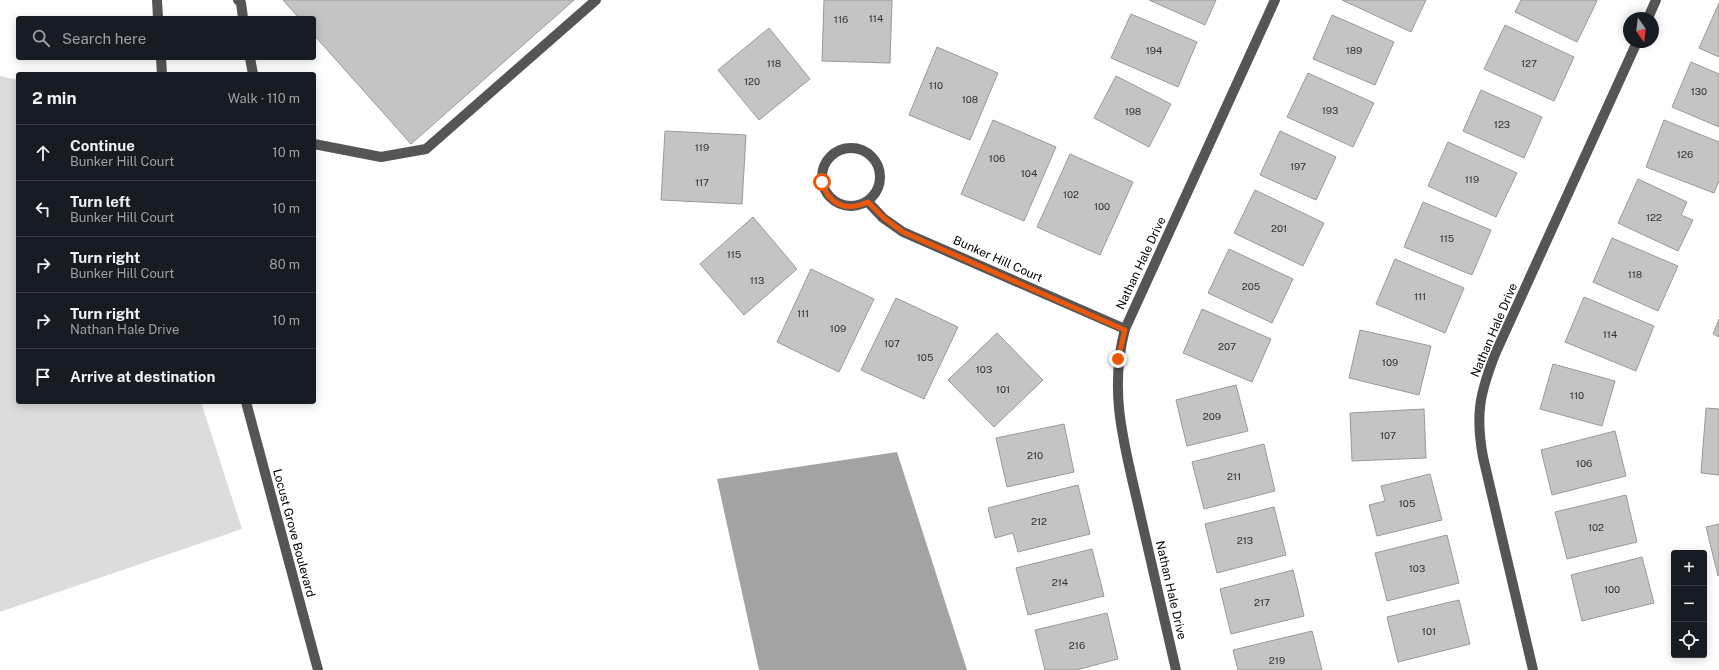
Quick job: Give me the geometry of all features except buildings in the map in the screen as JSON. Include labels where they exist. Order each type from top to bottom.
[{"type":"street","points":[[157,0],[158,16]]},
{"type":"street","points":[[238,0],[241,3],[243,16]]},
{"type":"street","points":[[316,144],[381,158],[426,149],[596,0]]},
{"type":"street","name":"Nathan Hale Drive","points":[[1176,670],[1119,414],[1117,372],[1120,345],[1125,330],[1275,0]]},
{"type":"street","points":[[1651,12],[1656,0]]},
{"type":"street","name":"Nathan Hale Drive","points":[[1532,670],[1483,457],[1479,431],[1481,400],[1488,372],[1496,352],[1634,48]]},
{"type":"street","points":[[161,60],[162,72]]},
{"type":"street","points":[[250,60],[253,72]]},
{"type":"street","points":[[850,148],[860,149],[868,153],[875,160],[881,177],[879,187],[875,195],[868,202],[859,206],[850,207],[840,205],[831,199],[825,191],[822,182],[822,172],[832,155],[841,150],[850,148]]},
{"type":"street","name":"Bunker Hill Court","points":[[868,202],[884,218],[903,232],[1125,330]]},
{"type":"street","name":"Locust Grove Boulevard","points":[[247,404],[318,670]]},
{"type":"shaded area","points":[[0,76],[16,80],[16,404],[202,404],[242,529],[0,612]]},
{"type":"shaded area","points":[[897,452],[967,670],[759,670],[717,479]]},
{"type":"route","points":[[822,182],[825,191],[831,199],[840,205],[850,207],[859,206],[868,202],[892,225],[903,232],[1125,330],[1120,345],[1118,359]]}]
